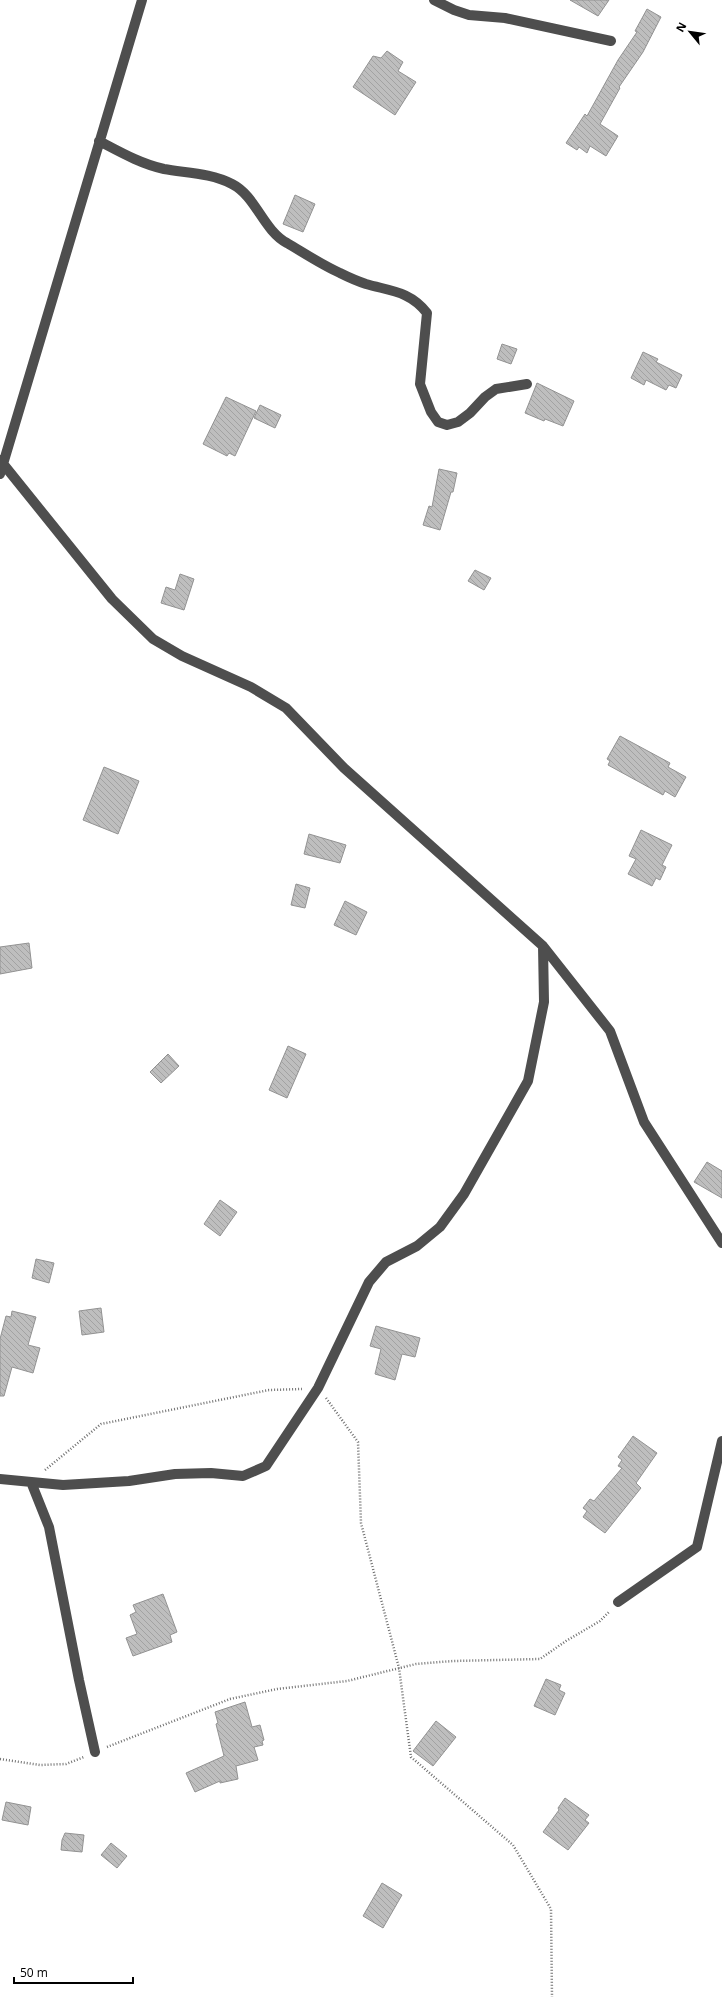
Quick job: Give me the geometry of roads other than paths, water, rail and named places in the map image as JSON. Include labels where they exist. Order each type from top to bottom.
[{"type":"street","points":[[0,474],[2,462],[142,0]]},
{"type":"street","points":[[434,0],[454,10],[469,15],[505,18],[610,41]]},
{"type":"street","points":[[99,141],[131,158],[162,168],[203,174],[233,184],[248,197],[270,229],[283,241],[338,272],[365,283],[389,288],[419,303],[427,313],[420,384],[431,412],[438,422],[447,425],[458,422],[496,389],[527,384]]},
{"type":"street","points":[[2,462],[112,599],[153,639],[182,656],[251,686],[286,708],[344,768],[543,946],[610,1031],[644,1122],[722,1243]]},
{"type":"street","points":[[0,1479],[64,1486],[129,1481],[175,1474],[211,1473],[243,1476],[266,1466],[318,1388],[369,1282],[386,1262],[417,1246],[440,1227],[464,1194],[528,1081],[544,1002],[543,946]]},
{"type":"street","points":[[618,1602],[697,1546],[722,1441]]},
{"type":"street","points":[[31,1482],[49,1527],[79,1680],[95,1752]]}]
